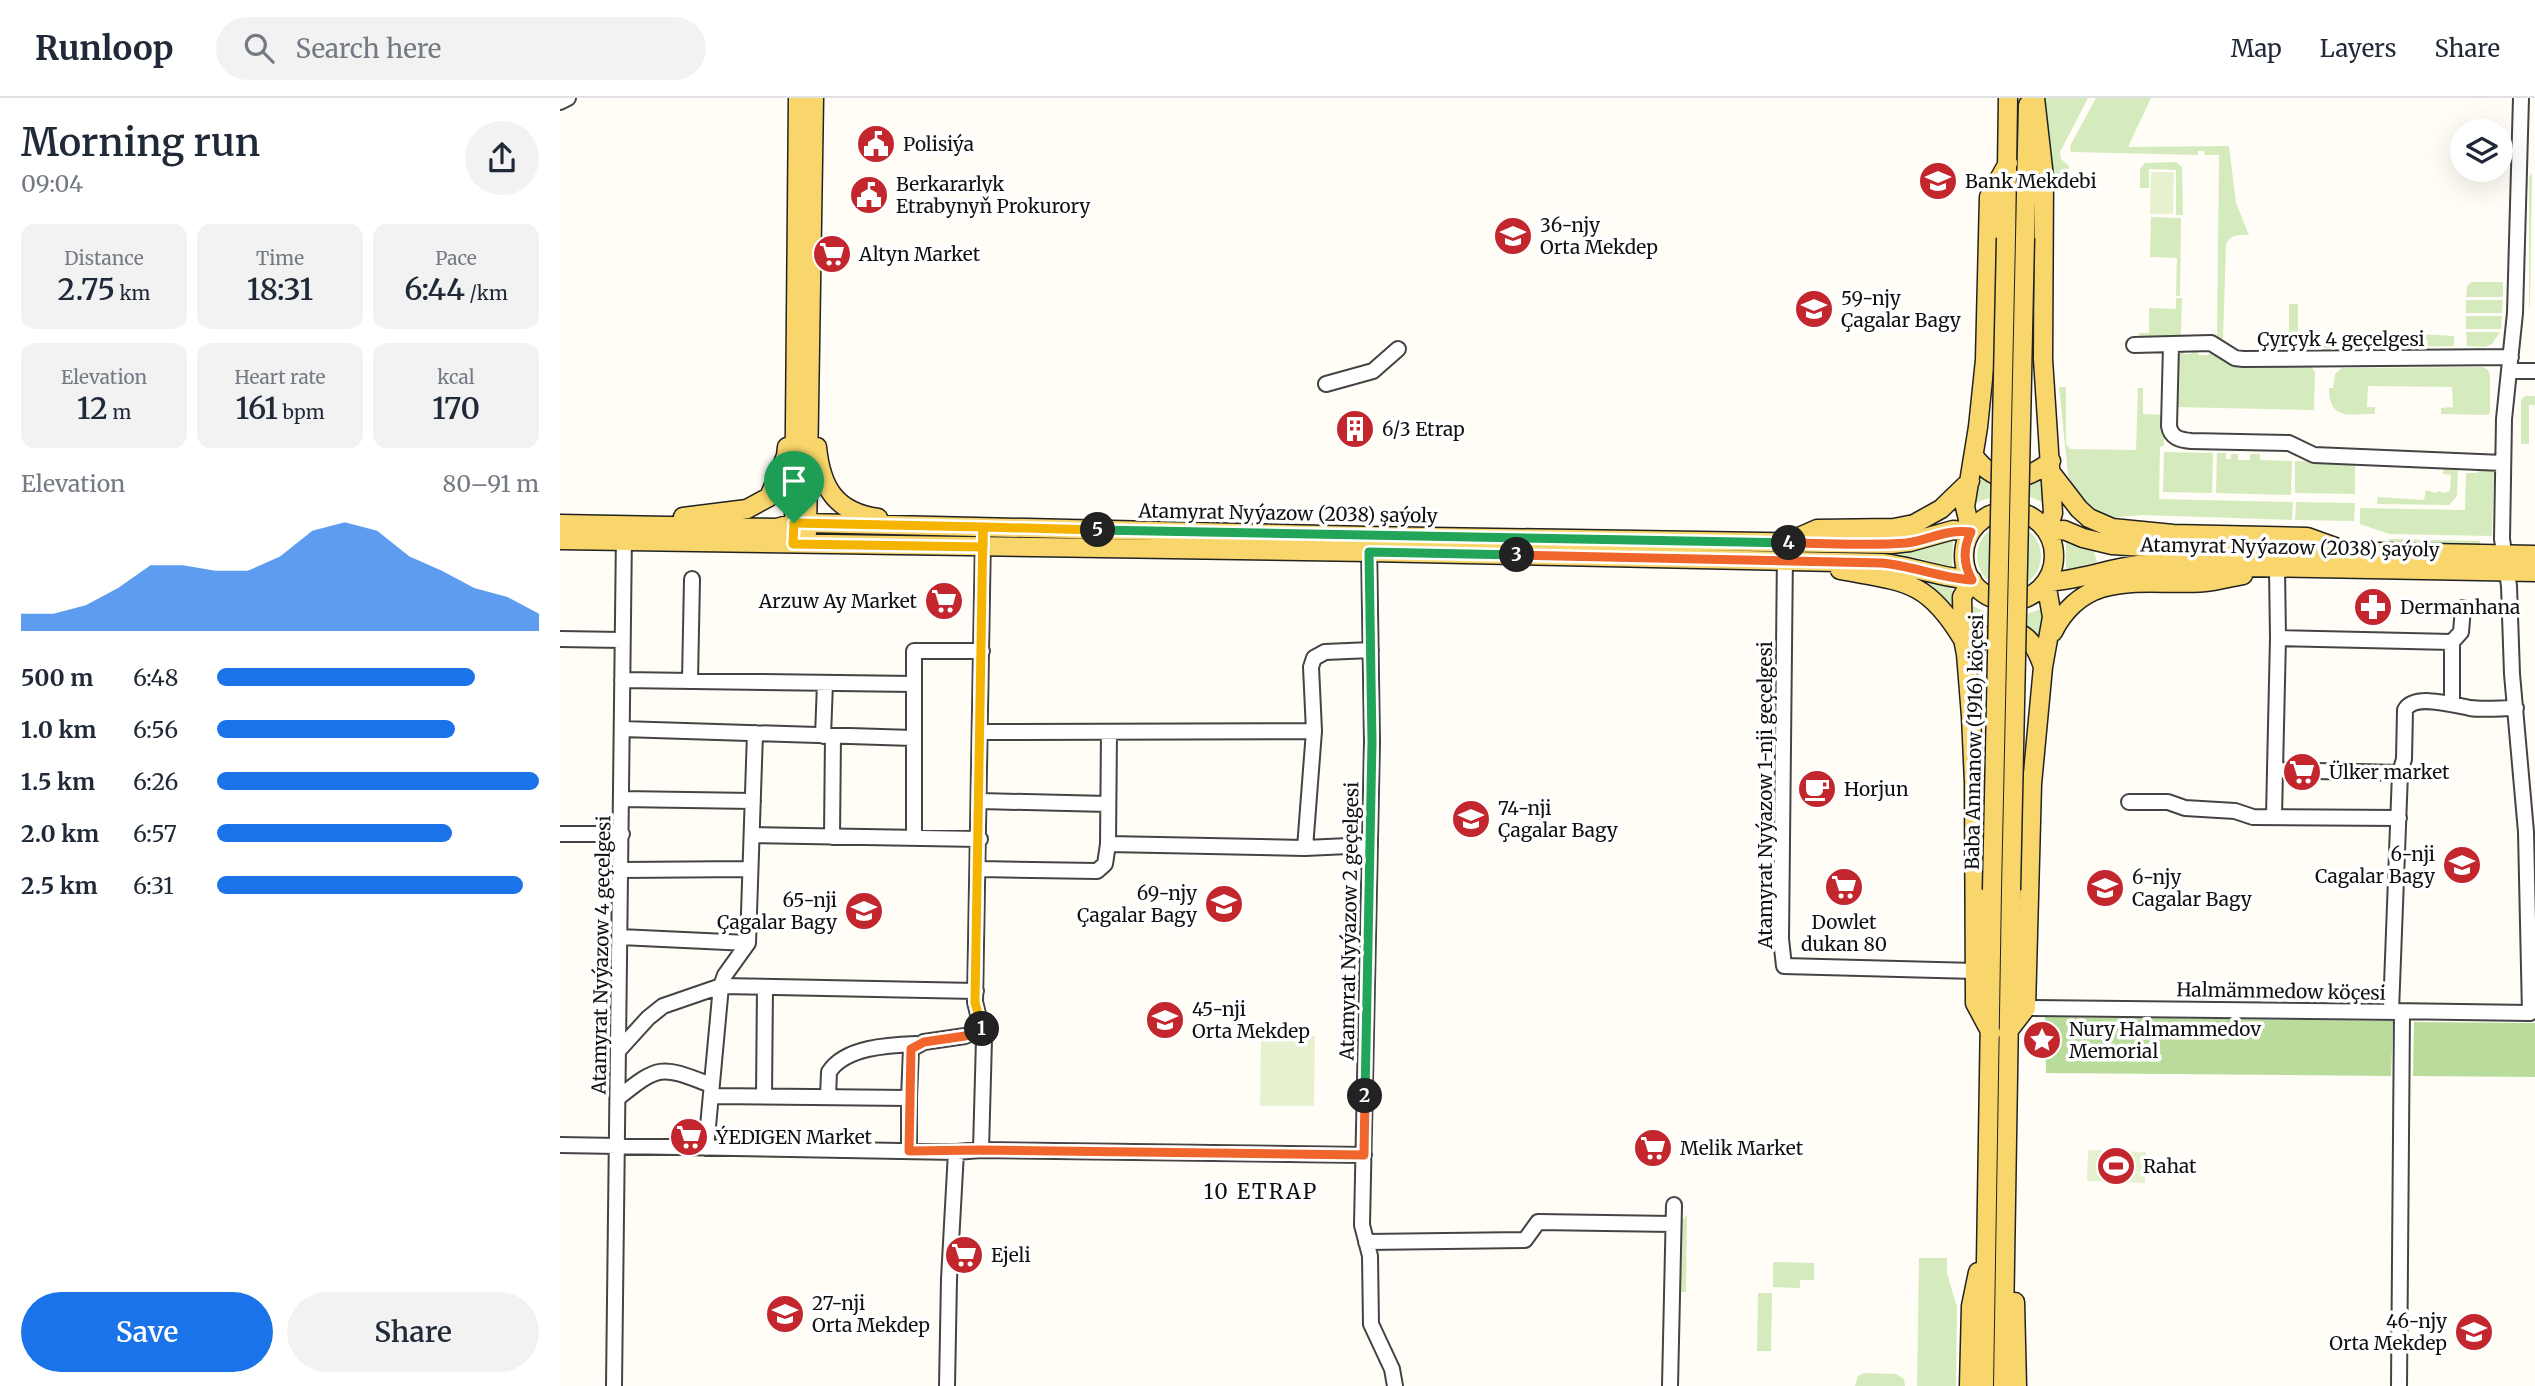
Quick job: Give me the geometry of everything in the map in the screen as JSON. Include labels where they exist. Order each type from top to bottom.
[{"type":"main road","points":[[798,98],[800,544]]},
{"type":"main road","points":[[624,533],[747,509],[769,497],[786,456],[801,392],[814,98]]},
{"type":"main road","name":"Baba Annanow (1916) köçesi","points":[[1984,1386],[2008,98]]},
{"type":"main road","name":"Baba Annanow (1916) köçesi","points":[[2003,1386],[2028,98]]},
{"type":"main road","points":[[2035,98],[2044,177],[2043,359],[2053,513],[2047,532]]},
{"type":"main road","points":[[1971,532],[1965,507],[1985,349],[1989,197],[2008,163]]},
{"type":"main road","points":[[801,392],[819,470],[834,498],[859,515],[983,527]]},
{"type":"main road","points":[[1973,456],[1996,477],[2006,479],[2025,477],[2051,467]]},
{"type":"main road","points":[[2051,467],[2079,509],[2089,518],[2112,528],[2173,534],[2307,537],[2348,552]]},
{"type":"main road","points":[[1785,552],[1816,529],[1894,528],[1914,524],[1941,509],[1970,481]]},
{"type":"main road","points":[[2009,511],[2031,516],[2047,532],[2053,544],[2052,570],[2046,582],[2025,597],[2008,600],[1984,593],[1972,580],[1966,567],[1965,552],[1971,532],[1987,517],[2009,511]]},
{"type":"main road","name":"Atamyrat Nyýazow (2038) şaýoly","points":[[560,540],[624,533],[777,528],[800,523],[983,527],[1369,544],[1785,552],[1905,565],[1954,579],[1972,580]]},
{"type":"main road","name":"Atamyrat Nyýazow (2038) şaýoly","points":[[560,524],[624,533],[800,544],[983,547],[1369,544]]},
{"type":"main road","name":"Atamyrat Nyýazow (2038) şaýoly","points":[[1785,552],[1910,542],[1954,530],[1971,532]]},
{"type":"main road","name":"Atamyrat Nyýazow (2038) şaýoly","points":[[2047,532],[2064,530],[2112,545],[2348,552],[2506,563],[2535,572]]},
{"type":"main road","points":[[1785,552],[1910,584],[1938,604],[1965,647]]},
{"type":"main road","name":"Atamyrat Nyýazow (2038) şaýoly","points":[[2046,582],[2065,582],[2113,568],[2138,565],[2277,569],[2506,563],[2535,555]]},
{"type":"main road","points":[[2049,638],[2067,611],[2084,598],[2108,586],[2133,582],[2205,582],[2277,569]]},
{"type":"main road","points":[[1972,580],[1962,597],[1974,783],[1975,1003],[1991,1033]]},
{"type":"main road","points":[[2009,1030],[2026,1008],[2032,784],[2043,667],[2052,609],[2046,582]]},
{"type":"main road","points":[[1965,647],[1985,636],[2006,631],[2023,635],[2030,639],[2037,649],[2043,667]]},
{"type":"main road","points":[[2006,1229],[2017,1317],[2017,1386]]},
{"type":"main road","points":[[1969,1386],[1971,1307],[1987,1231]]},
{"type":"street","points":[[560,102],[568,98]]},
{"type":"street","points":[[2521,98],[2516,302],[2504,419],[2502,539],[2516,708],[2531,832],[2533,1013]]},
{"type":"street","name":"Çyrçyk 4 geçelgesi","points":[[2134,345],[2211,344],[2235,358],[2243,359],[2510,364],[2535,371]]},
{"type":"street","points":[[2171,345],[2169,426],[2177,439],[2289,443],[2314,455],[2503,463]]},
{"type":"street","points":[[1326,384],[1373,371],[1398,349]]},
{"type":"street","points":[[981,1150],[984,1039],[975,1002],[980,839],[983,527]]},
{"type":"street","name":"Atamyrat Nyýazow 4 geçelgesi","points":[[614,1386],[624,533]]},
{"type":"street","name":"Atamyrat Nyýazow 2 geçelgesi","points":[[1369,544],[1370,845],[1362,1225],[1370,1256],[1371,1324],[1392,1369],[1395,1386]]},
{"type":"street","name":"Atamyrat Nyýazow 1-nji geçelgesi","points":[[1785,552],[1781,939],[1784,965],[1975,971]]},
{"type":"street","points":[[2274,817],[2277,569]]},
{"type":"street","points":[[690,680],[692,579]]},
{"type":"street","points":[[2452,703],[2452,642],[2461,632],[2463,608]]},
{"type":"street","points":[[2278,638],[2452,642]]},
{"type":"street","points":[[560,639],[622,640]]},
{"type":"street","points":[[1305,848],[1314,731],[1311,667],[1314,658],[1325,652],[1371,650]]},
{"type":"street","points":[[914,838],[914,651],[982,651]]},
{"type":"street","points":[[622,680],[914,684]]},
{"type":"street","points":[[825,683],[832,837]]},
{"type":"street","points":[[2399,1386],[2397,1012],[2400,773],[2404,759],[2405,710],[2414,702],[2452,703],[2471,708],[2516,708]]},
{"type":"street","points":[[622,729],[913,738]]},
{"type":"street","points":[[981,732],[1314,731]]},
{"type":"street","points":[[979,869],[1097,871],[1105,864],[1108,844],[1109,732]]},
{"type":"street","points":[[706,1148],[721,986],[725,975],[748,943],[755,733]]},
{"type":"street","points":[[2275,770],[2400,773]]},
{"type":"street","points":[[622,799],[753,801]]},
{"type":"street","points":[[980,801],[1108,804]]},
{"type":"street","points":[[2129,802],[2168,802],[2185,808],[2274,817],[2399,818]]},
{"type":"street","points":[[560,834],[622,834]]},
{"type":"street","points":[[752,835],[980,839]]},
{"type":"street","points":[[1108,844],[1305,848],[1370,845]]},
{"type":"street","points":[[621,870],[750,869]]},
{"type":"street","points":[[620,937],[748,943]]},
{"type":"street","points":[[619,1050],[663,1006],[721,986],[976,990]]},
{"type":"street","points":[[764,1096],[765,987]]},
{"type":"street","name":"Halmämmedow köçesi","points":[[2026,1008],[2533,1013]]},
{"type":"street","points":[[828,1097],[829,1072],[840,1061],[875,1046],[916,1044],[965,1036],[982,1029]]},
{"type":"street","points":[[909,1151],[909,1056],[916,1044]]},
{"type":"street","points":[[618,1098],[642,1079],[657,1072],[673,1071],[711,1090],[764,1096],[909,1098]]},
{"type":"street","points":[[560,1145],[617,1148],[1364,1155]]},
{"type":"street","points":[[947,1386],[948,1279],[956,1152]]},
{"type":"street","points":[[1670,1386],[1674,1205]]},
{"type":"street","points":[[1366,1242],[1525,1240],[1538,1222],[1673,1224]]},
{"type":"green space","points":[[2045,98],[2088,98],[2060,152],[2061,159],[2069,166],[2068,186],[2055,186]]},
{"type":"green space","points":[[2096,98],[2151,98],[2128,147],[2229,146],[2236,203],[2249,235],[2232,237],[2226,245],[2223,340],[2217,339],[2219,155],[2205,155],[2204,151],[2198,151],[2198,155],[2071,152],[2070,146]]},
{"type":"green space","points":[[2176,162],[2182,167],[2183,215],[2176,215],[2176,170],[2149,169],[2149,188],[2140,188],[2140,169],[2145,163]]},
{"type":"green space","points":[[2151,172],[2174,172],[2173,214],[2150,214]]},
{"type":"green space","points":[[2532,173],[2530,307],[2529,307],[2529,177]]},
{"type":"green space","points":[[2151,217],[2181,218],[2180,296],[2176,296],[2177,258],[2150,257]]},
{"type":"green space","points":[[2471,282],[2503,282],[2503,297],[2466,297],[2467,286]]},
{"type":"green space","points":[[2176,298],[2182,298],[2179,339],[2141,339],[2139,333],[2149,333],[2149,308],[2176,309]]},
{"type":"green space","points":[[2466,300],[2503,300],[2502,313],[2466,313]]},
{"type":"green space","points":[[2289,304],[2298,304],[2298,343],[2330,343],[2330,348],[2289,347]]},
{"type":"green space","points":[[2466,316],[2502,316],[2501,329],[2466,329]]},
{"type":"green space","points":[[2466,332],[2500,332],[2492,344],[2485,347],[2467,346]]},
{"type":"green space","points":[[2401,333],[2454,336],[2454,346],[2401,347],[2401,342],[2428,340],[2401,339]]},
{"type":"green space","points":[[2184,350],[2184,354],[2191,354],[2192,350],[2196,350],[2199,355],[2207,355],[2214,351],[2310,365],[2315,372],[2314,410],[2173,407],[2174,379],[2179,379],[2179,372],[2174,372],[2176,351]]},
{"type":"green space","points":[[2483,367],[2490,375],[2490,413],[2487,415],[2441,414],[2441,408],[2453,407],[2452,387],[2368,386],[2367,407],[2375,407],[2375,414],[2342,413],[2337,411],[2330,399],[2329,388],[2333,388],[2335,374],[2342,368]]},
{"type":"green space","points":[[2059,387],[2066,387],[2066,444],[2070,449],[2136,450],[2138,388],[2143,388],[2143,414],[2164,415],[2159,499],[2293,502],[2292,520],[2143,515],[2108,518],[2101,515],[2079,498],[2068,475]]},
{"type":"green space","points":[[2525,396],[2535,396],[2535,405],[2529,405],[2529,444],[2521,444],[2521,400]]},
{"type":"green space","points":[[2164,452],[2213,453],[2212,493],[2163,492]]},
{"type":"green space","points":[[2217,453],[2226,453],[2226,459],[2231,459],[2231,454],[2238,454],[2238,460],[2250,460],[2250,454],[2260,454],[2260,460],[2292,461],[2291,495],[2216,493]]},
{"type":"green space","points":[[2295,461],[2355,462],[2355,494],[2295,493]]},
{"type":"green space","points":[[2444,464],[2458,465],[2457,496],[2449,505],[2377,504],[2378,497],[2424,500],[2426,490],[2435,493],[2450,491],[2451,475],[2443,474]]},
{"type":"green space","points":[[2478,466],[2494,466],[2492,536],[2389,534],[2360,524],[2360,508],[2465,510],[2466,473],[2477,473]]},
{"type":"green space","points":[[1979,475],[1995,484],[2010,487],[2035,481],[2043,476],[2046,505],[2029,497],[2011,494],[1975,503]]},
{"type":"green space","points":[[2296,502],[2355,503],[2354,521],[2295,520]]},
{"type":"green space","points":[[2003,524],[2015,524],[2032,533],[2039,544],[2039,568],[2032,579],[2015,588],[2003,588],[1991,583],[1982,574],[1977,562],[1977,550],[1982,538],[1991,529]]},
{"type":"green space","points":[[1953,539],[1952,570],[1922,559],[1892,555],[1892,552],[1921,549]]},
{"type":"green space","points":[[2389,539],[2480,541],[2480,545],[2389,543]]},
{"type":"green space","points":[[2066,541],[2093,549],[2097,562],[2066,571]]},
{"type":"green space","points":[[1907,574],[1940,583],[1953,590],[1956,613]]},
{"type":"green space","points":[[1973,606],[2008,616],[2043,608],[2040,637],[2025,629],[2008,626],[1990,628],[1975,635]]},
{"type":"green space","points":[[2045,1017],[2393,1021],[2391,1076],[2046,1073]]},
{"type":"green space","points":[[2414,1022],[2535,1023],[2535,1077],[2413,1076]]},
{"type":"green space","points":[[1261,1035],[1315,1036],[1314,1106],[1260,1106]]},
{"type":"green space","name":"Rahat","points":[[2088,1150],[2146,1152],[2145,1183],[2087,1181]]},
{"type":"green space","points":[[1687,1215],[1686,1292],[1679,1292],[1681,1221]]},
{"type":"green space","points":[[1919,1258],[1947,1258],[1947,1273],[1957,1307],[1956,1386],[1917,1386]]},
{"type":"green space","points":[[1773,1262],[1814,1263],[1814,1280],[1800,1280],[1800,1288],[1773,1287]]},
{"type":"green space","points":[[1758,1293],[1772,1293],[1771,1351],[1757,1351]]},
{"type":"green space","points":[[1864,1373],[1896,1374],[1904,1379],[1905,1386],[1855,1386],[1858,1376]]},
{"type":"place","name":"Polisiýa","points":[[876,144]]},
{"type":"place","name":"Bank Mekdebi","points":[[1938,181]]},
{"type":"place","name":"Berkararlyk Etrabynyň Prokurory","points":[[869,195]]},
{"type":"place","name":"36-njy Orta Mekdep","points":[[1513,236]]},
{"type":"place","name":"Altyn Market","points":[[832,254]]},
{"type":"place","name":"59-njy Çagalar Bagy","points":[[1814,309]]},
{"type":"place","name":"6/3 Etrap","points":[[1355,429]]},
{"type":"place","name":"Arzuw Ay Market","points":[[944,601]]},
{"type":"place","name":"Dermanhana","points":[[2373,607]]},
{"type":"place","name":"Ülker market","points":[[2302,772]]},
{"type":"place","name":"Horjun","points":[[1817,789]]},
{"type":"place","name":"74-nji Çagalar Bagy","points":[[1471,819]]},
{"type":"place","name":"6-nji Cagalar Bagy","points":[[2462,865]]},
{"type":"place","name":"Dowlet dukan 80","points":[[1844,887]]},
{"type":"place","name":"6-njy Cagalar Bagy","points":[[2105,888]]},
{"type":"place","name":"69-njy Çagalar Bagy","points":[[1224,904]]},
{"type":"place","name":"65-nji Çagalar Bagy","points":[[864,911]]},
{"type":"place","name":"45-nji Orta Mekdep","points":[[1165,1020]]},
{"type":"place","name":"Nury Halmammedov Memorial","points":[[2042,1040]]},
{"type":"place","name":"ÝEDIGEN Market","points":[[689,1137]]},
{"type":"place","name":"Melik Market","points":[[1653,1148]]},
{"type":"place","name":"Rahat","points":[[2116,1166]]},
{"type":"place","name":"Ejeli","points":[[964,1255]]},
{"type":"place","name":"27-nji Orta Mekdep","points":[[785,1314]]},
{"type":"place","name":"46-njy Orta Mekdep","points":[[2474,1332]]},
{"type":"district","name":"10 ETRAP","points":[[1261,1191]]},
{"type":"route","points":[[794,523],[793,544],[983,547],[983,527],[1892,544],[1930,538],[1954,530],[1971,532],[1966,545],[1965,560],[1972,580],[1954,579],[1905,565],[1882,563],[1369,552],[1372,742],[1364,1155],[909,1151],[911,1049],[916,1044],[965,1036],[982,1029],[975,1002],[980,839],[983,565],[983,527],[794,523]]}]
